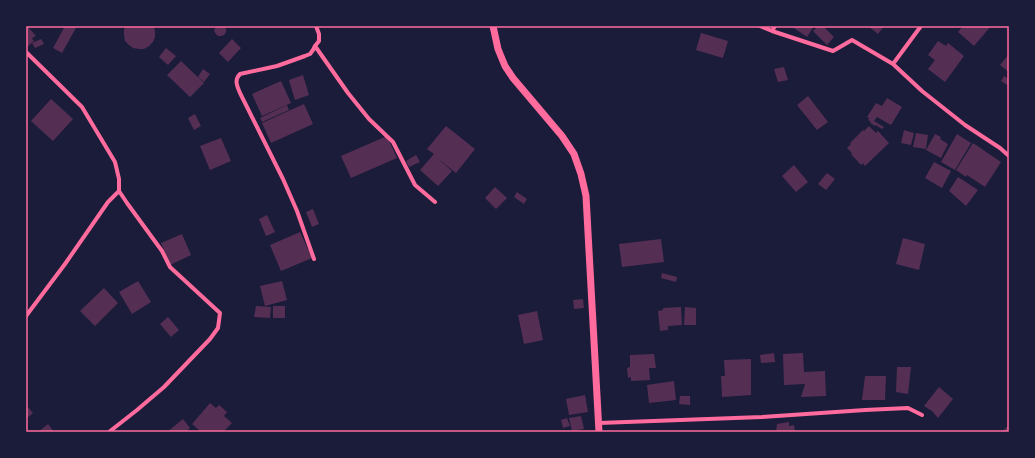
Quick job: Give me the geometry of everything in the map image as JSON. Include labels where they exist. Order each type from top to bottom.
[{"type":"street","points":[[314,259],[289,192],[240,93],[236,80],[240,74],[277,66],[310,54],[319,41],[319,34],[316,26]]},
{"type":"street","points":[[493,26],[498,49],[505,66],[513,78],[562,136],[574,154],[581,174],[586,196],[599,432]]},
{"type":"street","points":[[760,26],[833,51],[852,40],[893,64],[922,91],[965,125],[1000,148],[1009,156]]},
{"type":"street","points":[[772,31],[776,26]]},
{"type":"street","points":[[893,64],[920,26]]},
{"type":"street","points":[[315,46],[368,119],[393,142],[415,185],[435,202]]},
{"type":"street","points":[[26,52],[82,107],[115,162],[119,179],[119,191],[162,251],[170,267],[220,313],[218,328],[210,339],[164,387],[109,432]]},
{"type":"street","points":[[26,316],[65,264],[108,202],[119,191]]},
{"type":"street","points":[[599,423],[762,417],[908,408],[922,416]]},
{"type":"building","points":[[26,26],[29,26],[28,27],[36,36],[32,38],[34,41],[26,48]]},
{"type":"building","points":[[65,26],[77,26],[62,53],[53,48]]},
{"type":"building","points":[[125,26],[154,26],[155,37],[153,42],[144,49],[133,48],[125,41]]},
{"type":"building","points":[[216,26],[225,26],[226,32],[224,35],[218,36],[216,34],[214,31]]},
{"type":"building","points":[[791,26],[814,26],[807,37]]},
{"type":"building","points":[[818,26],[823,26],[834,37],[827,45],[813,31]]},
{"type":"building","points":[[868,26],[884,26],[878,34]]},
{"type":"building","points":[[963,26],[991,26],[974,46],[958,32]]},
{"type":"building","points":[[701,33],[728,41],[723,58],[696,50]]},
{"type":"building","points":[[41,39],[44,44],[35,48],[32,43]]},
{"type":"building","points":[[232,39],[241,48],[228,62],[219,53]]},
{"type":"building","points":[[938,41],[946,46],[948,43],[964,56],[945,82],[928,69],[935,60],[928,55]]},
{"type":"building","points":[[166,48],[176,56],[168,65],[159,57]]},
{"type":"building","points":[[1009,54],[1009,72],[1000,65]]},
{"type":"building","points":[[181,61],[204,83],[190,97],[167,75]]},
{"type":"building","points":[[784,67],[788,80],[778,82],[774,69]]},
{"type":"building","points":[[203,69],[210,74],[204,82],[198,77]]},
{"type":"building","points":[[303,75],[309,95],[295,100],[289,80]]},
{"type":"building","points":[[1004,76],[1009,79],[1007,85],[1001,81]]},
{"type":"building","points":[[281,81],[291,103],[262,116],[252,94]]},
{"type":"building","points":[[808,96],[828,122],[817,130],[797,105]]},
{"type":"building","points":[[887,98],[902,107],[891,125],[877,117],[874,121],[884,127],[882,129],[870,123],[871,122],[868,120],[869,118],[867,117],[876,103],[882,106]]},
{"type":"building","points":[[51,99],[73,119],[53,141],[31,121]]},
{"type":"building","points":[[304,104],[313,124],[271,143],[262,123]]},
{"type":"building","points":[[287,105],[289,110],[262,122],[260,118]]},
{"type":"building","points":[[195,114],[201,126],[194,130],[188,118]]},
{"type":"building","points":[[446,126],[475,149],[456,173],[436,157],[452,171],[438,186],[420,170],[434,154],[427,149]]},
{"type":"building","points":[[869,126],[876,133],[878,131],[889,143],[865,166],[863,163],[861,165],[847,148],[863,130],[864,131]]},
{"type":"building","points":[[904,130],[914,133],[911,145],[901,143]]},
{"type":"building","points":[[916,133],[928,135],[926,149],[913,147]]},
{"type":"building","points":[[935,134],[941,137],[940,139],[948,144],[941,158],[926,150]]},
{"type":"building","points":[[957,134],[971,143],[955,170],[941,162]]},
{"type":"building","points":[[387,136],[397,158],[351,178],[341,156]]},
{"type":"building","points":[[221,138],[231,161],[210,170],[200,146]]},
{"type":"building","points":[[973,143],[1001,162],[985,187],[967,175],[966,177],[956,170]]},
{"type":"building","points":[[416,155],[420,162],[409,167],[406,161]]},
{"type":"building","points":[[934,162],[951,171],[942,188],[925,178]]},
{"type":"building","points":[[794,165],[808,182],[796,192],[782,176]]},
{"type":"building","points":[[827,173],[835,179],[826,190],[818,184]]},
{"type":"building","points":[[958,177],[978,190],[966,206],[949,191]]},
{"type":"building","points":[[495,187],[507,198],[496,209],[485,198]]},
{"type":"building","points":[[517,192],[527,199],[524,204],[514,197]]},
{"type":"building","points":[[313,209],[319,224],[312,227],[306,212]]},
{"type":"building","points":[[267,215],[275,232],[266,236],[259,219]]},
{"type":"building","points":[[300,232],[312,258],[281,271],[270,245]]},
{"type":"building","points":[[182,234],[191,255],[170,265],[161,243]]},
{"type":"building","points":[[903,238],[925,244],[919,270],[896,264]]},
{"type":"building","points":[[661,239],[664,262],[622,267],[619,244]]},
{"type":"building","points":[[662,273],[677,277],[676,282],[661,278]]},
{"type":"building","points":[[138,281],[151,302],[132,314],[119,292]]},
{"type":"building","points":[[282,281],[287,300],[265,306],[260,286]]},
{"type":"building","points":[[104,288],[118,303],[95,326],[80,311]]},
{"type":"building","points":[[583,299],[584,308],[574,309],[573,300]]},
{"type":"building","points":[[256,306],[271,307],[270,318],[254,317]]},
{"type":"building","points":[[273,306],[285,306],[285,318],[273,318]]},
{"type":"building","points":[[681,307],[682,325],[668,326],[668,330],[660,331],[658,311],[663,310],[663,308]]},
{"type":"building","points":[[685,307],[696,308],[696,325],[684,325]]},
{"type":"building","points":[[537,311],[543,340],[524,344],[518,315]]},
{"type":"building","points":[[168,317],[179,330],[171,337],[160,324]]},
{"type":"building","points":[[774,353],[775,362],[761,363],[760,355]]},
{"type":"building","points":[[803,353],[804,372],[825,371],[826,396],[801,397],[805,384],[784,385],[783,354]]},
{"type":"building","points":[[654,354],[656,368],[649,368],[650,380],[631,381],[631,377],[628,378],[627,368],[630,367],[630,355]]},
{"type":"building","points":[[751,359],[751,395],[722,397],[721,376],[725,376],[724,360]]},
{"type":"building","points":[[897,367],[911,367],[908,394],[896,392]]},
{"type":"building","points":[[865,376],[886,376],[885,400],[862,400]]},
{"type":"building","points":[[674,381],[676,400],[649,403],[647,385]]},
{"type":"building","points":[[939,387],[953,399],[938,418],[932,411],[924,406]]},
{"type":"building","points":[[585,395],[588,412],[569,415],[566,399]]},
{"type":"building","points":[[680,396],[690,396],[690,405],[679,404]]},
{"type":"building","points":[[210,403],[216,408],[219,405],[227,412],[224,416],[232,423],[223,432],[201,432],[192,424]]},
{"type":"building","points":[[26,405],[33,413],[26,419]]},
{"type":"building","points":[[581,416],[584,429],[572,431],[569,418]]},
{"type":"building","points":[[567,418],[570,426],[563,428],[561,420]]},
{"type":"building","points":[[183,419],[190,428],[186,432],[167,432]]},
{"type":"building","points":[[789,422],[789,426],[794,425],[795,432],[776,432],[777,424]]},
{"type":"building","points":[[48,424],[54,432],[38,432]]},
{"type":"building","points":[[1008,426],[1009,432],[1001,432]]}]
